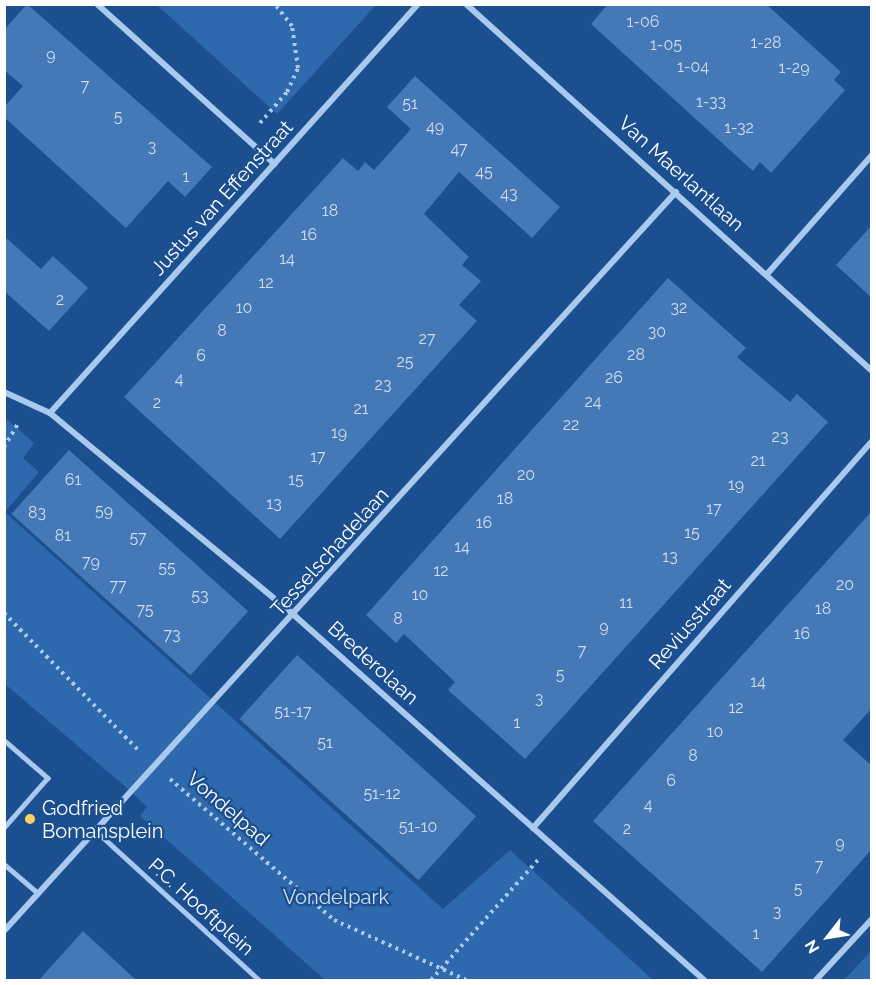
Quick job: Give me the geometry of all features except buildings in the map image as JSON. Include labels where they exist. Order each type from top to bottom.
[{"type":"street","points":[[97,4],[275,164]]},
{"type":"street","name":"Justus van Effenstraat","points":[[50,413],[418,4]]},
{"type":"street","name":"Van Maerlantlaan","points":[[466,4],[768,273],[872,370]]},
{"type":"street","points":[[768,273],[872,155]]},
{"type":"street","name":"Tesselschadelaan","points":[[4,931],[295,616],[676,192]]},
{"type":"street","name":"Brederolaan","points":[[4,392],[50,413],[295,616],[704,981]]},
{"type":"street","name":"Reviusstraat","points":[[533,828],[872,441]]},
{"type":"street","points":[[816,981],[872,919]]},
{"type":"lane","points":[[4,740],[48,778],[4,828]]},
{"type":"lane","name":"P.C. Hooftplein","points":[[96,831],[259,981]]},
{"type":"lane","points":[[4,864],[38,894]]},
{"type":"path","points":[[246,138],[287,92],[298,68],[292,27],[275,4]]},
{"type":"path","points":[[4,447],[31,404]]},
{"type":"path","name":"Vondelpad","points":[[4,613],[155,767],[334,920],[443,967],[466,981]]},
{"type":"path","points":[[431,981],[552,845]]},
{"type":"green space","points":[[157,5],[376,5],[277,114]]},
{"type":"green space","points":[[4,417],[34,443],[23,458],[39,472],[5,512]]},
{"type":"green space","name":"Vondelpark","points":[[5,512],[443,909],[510,850],[653,980],[325,980],[140,816],[147,807],[120,782],[5,684]]},
{"type":"green space","points":[[871,951],[871,980],[844,980]]},
{"type":"place","name":"Godfried Bomansplein","points":[[30,819]]}]
